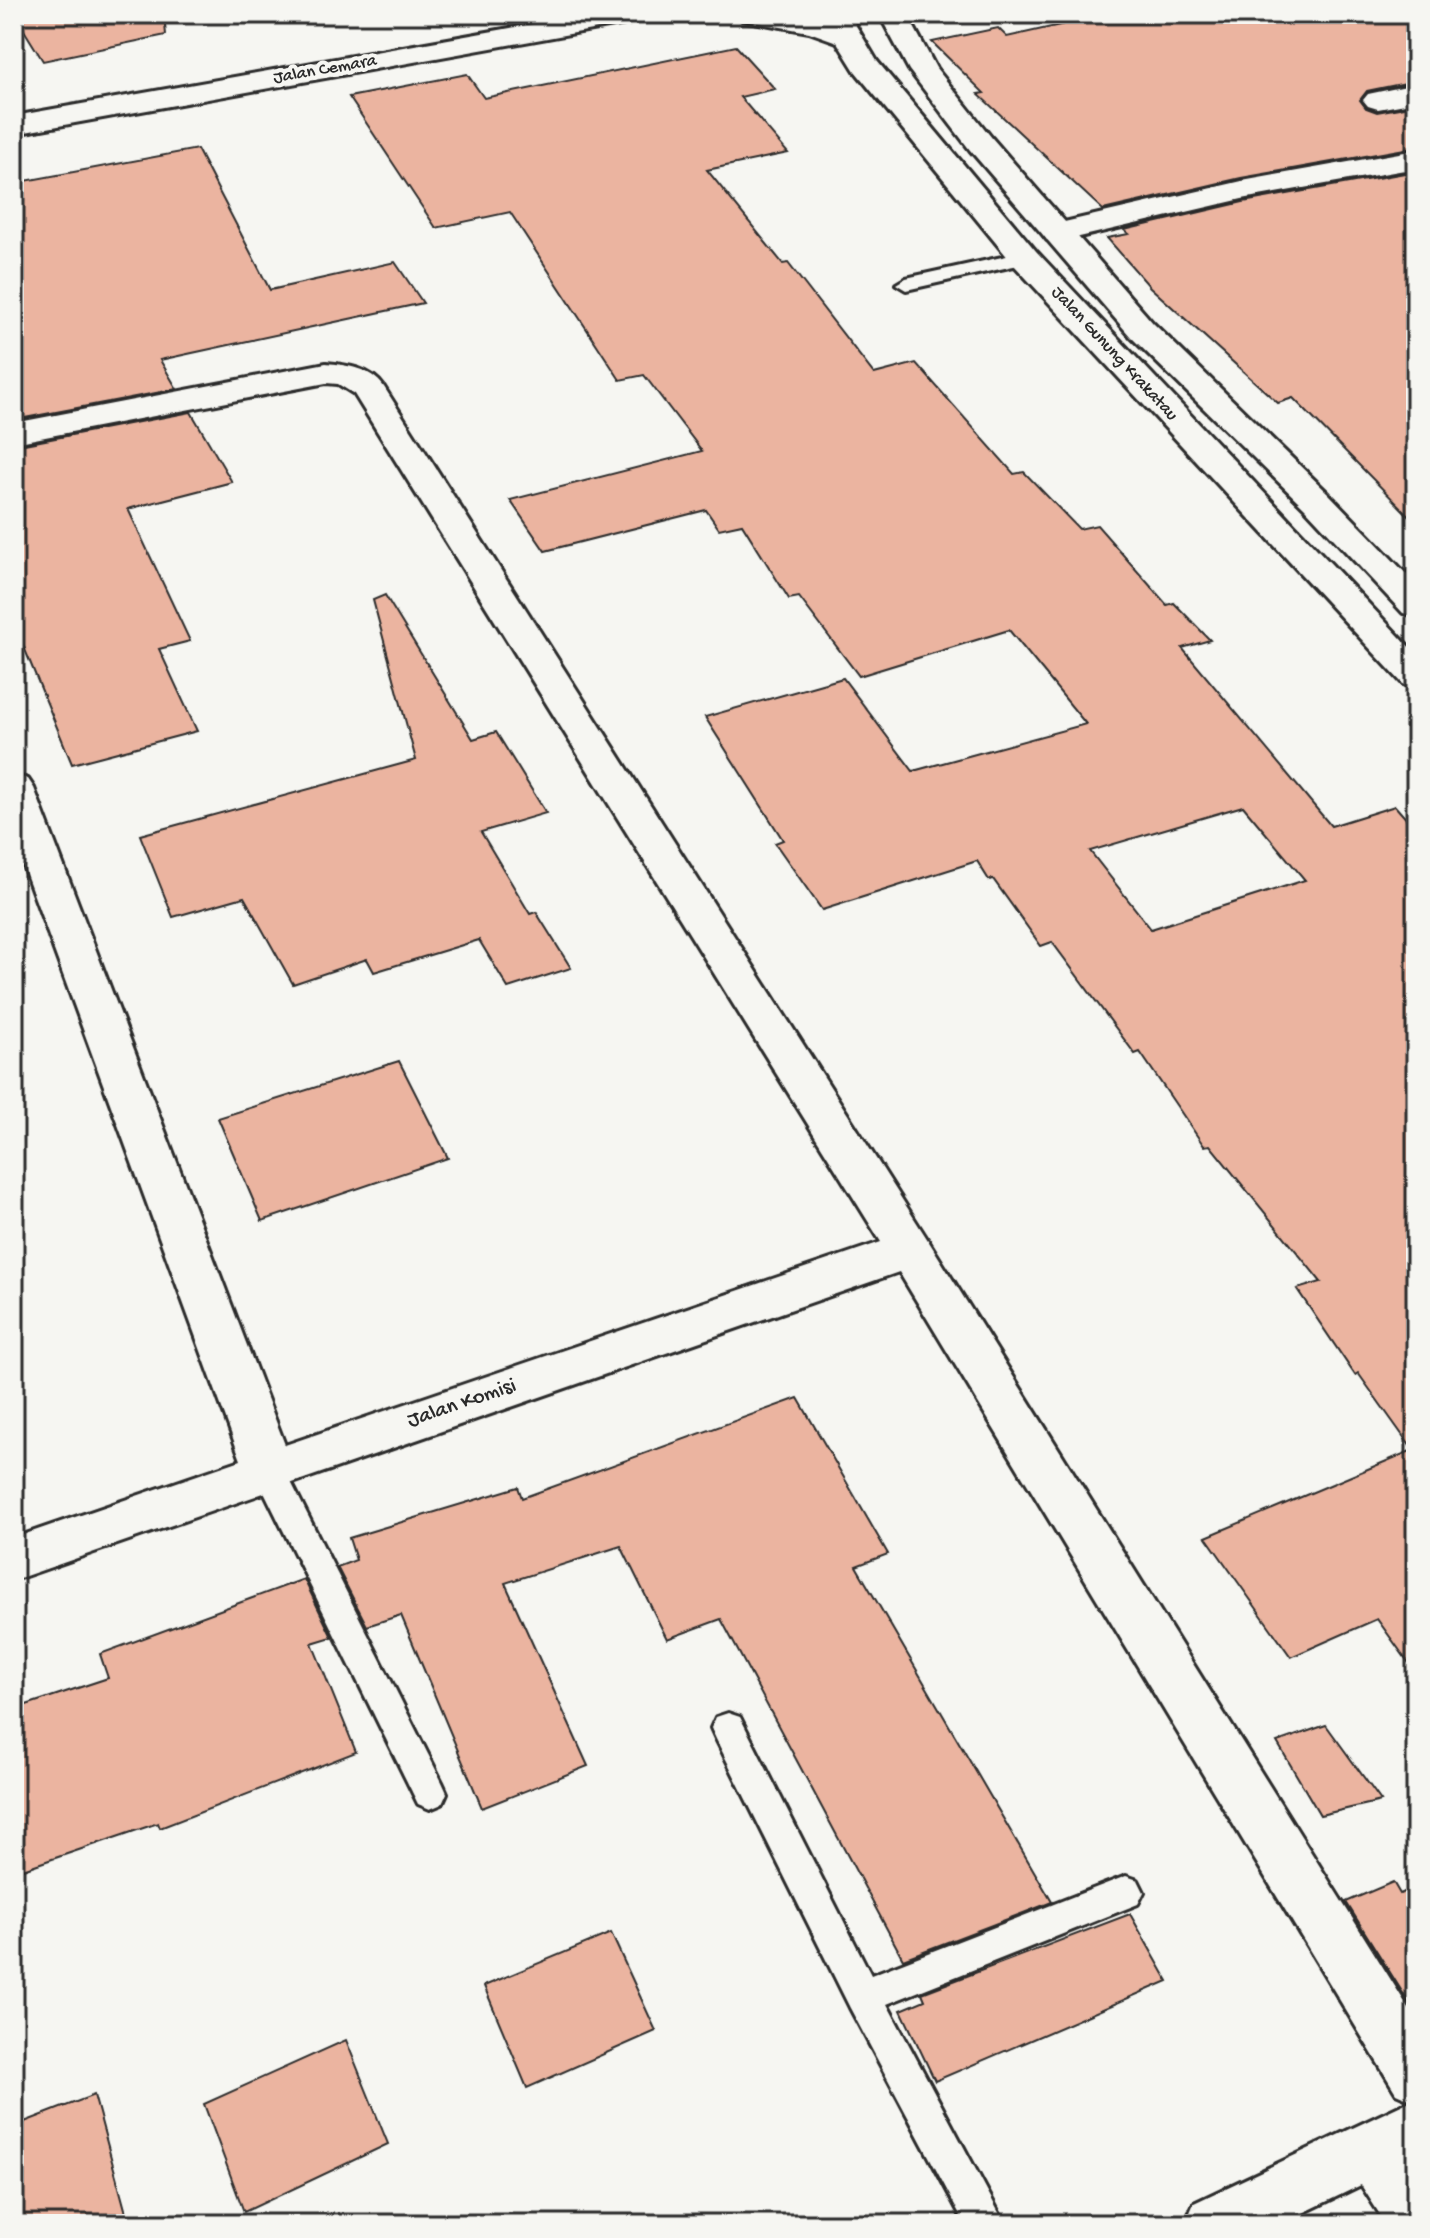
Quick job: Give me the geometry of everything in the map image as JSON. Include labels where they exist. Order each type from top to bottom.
[{"type":"main road","name":"Jalan Cemara","points":[[14,101],[506,14]]},
{"type":"main road","name":"Jalan Cemara","points":[[14,125],[636,14]]},
{"type":"main road","points":[[752,14],[815,25],[841,25]]},
{"type":"main road","name":"Jalan Gunung Krakatau","points":[[904,19],[923,70],[1142,330],[1296,480],[1416,605]]},
{"type":"main road","name":"Jalan Gunung Krakatau","points":[[841,25],[865,65],[1025,258],[1416,676]]},
{"type":"main road","points":[[1378,100],[1416,93]]},
{"type":"main road","points":[[1058,233],[1242,190],[1416,159]]},
{"type":"main road","points":[[14,433],[326,373],[346,375],[367,387],[910,1250],[1416,2073]]},
{"type":"main road","points":[[14,788],[270,1471]]},
{"type":"main road","name":"Jalan Komisi","points":[[14,1559],[910,1250]]},
{"type":"main road","points":[[1215,2224],[1393,2137],[1416,2216]]},
{"type":"lane","points":[[906,284],[1025,258]]},
{"type":"lane","points":[[270,1471],[430,1793]]},
{"type":"lane","points":[[728,1728],[863,1996],[986,2224]]},
{"type":"lane","points":[[863,1996],[1126,1892]]},
{"type":"building","points":[[14,14],[164,14],[166,35],[43,61]]},
{"type":"building","points":[[1109,14],[1416,14],[1416,81],[1367,91],[1360,100],[1366,108],[1377,112],[1416,105],[1416,147],[1241,178],[1103,210],[978,94],[984,93],[932,42],[998,28],[1007,37]]},
{"type":"building","points":[[736,46],[775,89],[740,97],[788,153],[707,170],[783,264],[788,263],[874,374],[916,363],[1014,474],[1024,472],[1079,529],[1097,525],[1167,605],[1174,603],[1210,640],[1182,648],[1331,826],[1395,806],[1416,830],[1416,1673],[1377,1619],[1291,1657],[1206,1537],[1413,1450],[1358,1373],[1355,1375],[1297,1289],[1321,1282],[1210,1145],[1204,1146],[1140,1052],[1135,1054],[1052,942],[1041,946],[977,861],[822,910],[775,843],[783,840],[705,717],[843,678],[913,771],[1086,724],[1009,630],[859,676],[799,597],[789,599],[742,524],[719,529],[706,510],[545,551],[510,500],[702,451],[644,375],[620,380],[510,212],[436,228],[349,97],[467,74],[484,98]],"holes":[[[1243,806],[1305,880],[1151,929],[1090,851]]]},
{"type":"building","points":[[197,149],[270,290],[395,262],[423,303],[160,360],[177,389],[14,420],[14,183]]},
{"type":"building","points":[[1416,171],[1416,523],[1293,398],[1278,403],[1150,287],[1107,238],[1129,234],[1124,230],[1243,202]]},
{"type":"building","points":[[191,412],[232,482],[128,509],[190,641],[159,649],[197,731],[72,764],[14,623],[14,446]]},
{"type":"building","points":[[385,595],[473,739],[496,732],[546,813],[481,832],[530,914],[536,912],[571,968],[508,988],[479,940],[374,972],[367,959],[293,984],[244,897],[173,917],[140,835],[416,760],[373,600]]},
{"type":"building","points":[[399,1061],[448,1158],[262,1221],[218,1118]]},
{"type":"building","points":[[798,1398],[888,1554],[856,1566],[1052,1902],[903,1959],[721,1619],[667,1639],[621,1546],[505,1583],[588,1766],[482,1808],[401,1615],[367,1626],[337,1567],[356,1560],[349,1538],[518,1487],[522,1498]]},
{"type":"building","points":[[304,1579],[332,1637],[312,1643],[356,1752],[160,1828],[158,1823],[14,1872],[14,1709],[108,1678],[100,1654]]},
{"type":"building","points":[[1326,1725],[1381,1801],[1320,1815],[1277,1742]]},
{"type":"building","points":[[1393,1882],[1400,1894],[1416,1887],[1416,2014],[1346,1902]]},
{"type":"building","points":[[1130,1914],[1168,1981],[935,2081],[901,2010],[925,2000],[922,1993]]},
{"type":"building","points":[[611,1933],[656,2031],[527,2088],[484,1986]]},
{"type":"building","points":[[346,2040],[388,2144],[244,2212],[204,2104]]},
{"type":"building","points":[[94,2095],[129,2224],[14,2224],[14,2126]]}]
